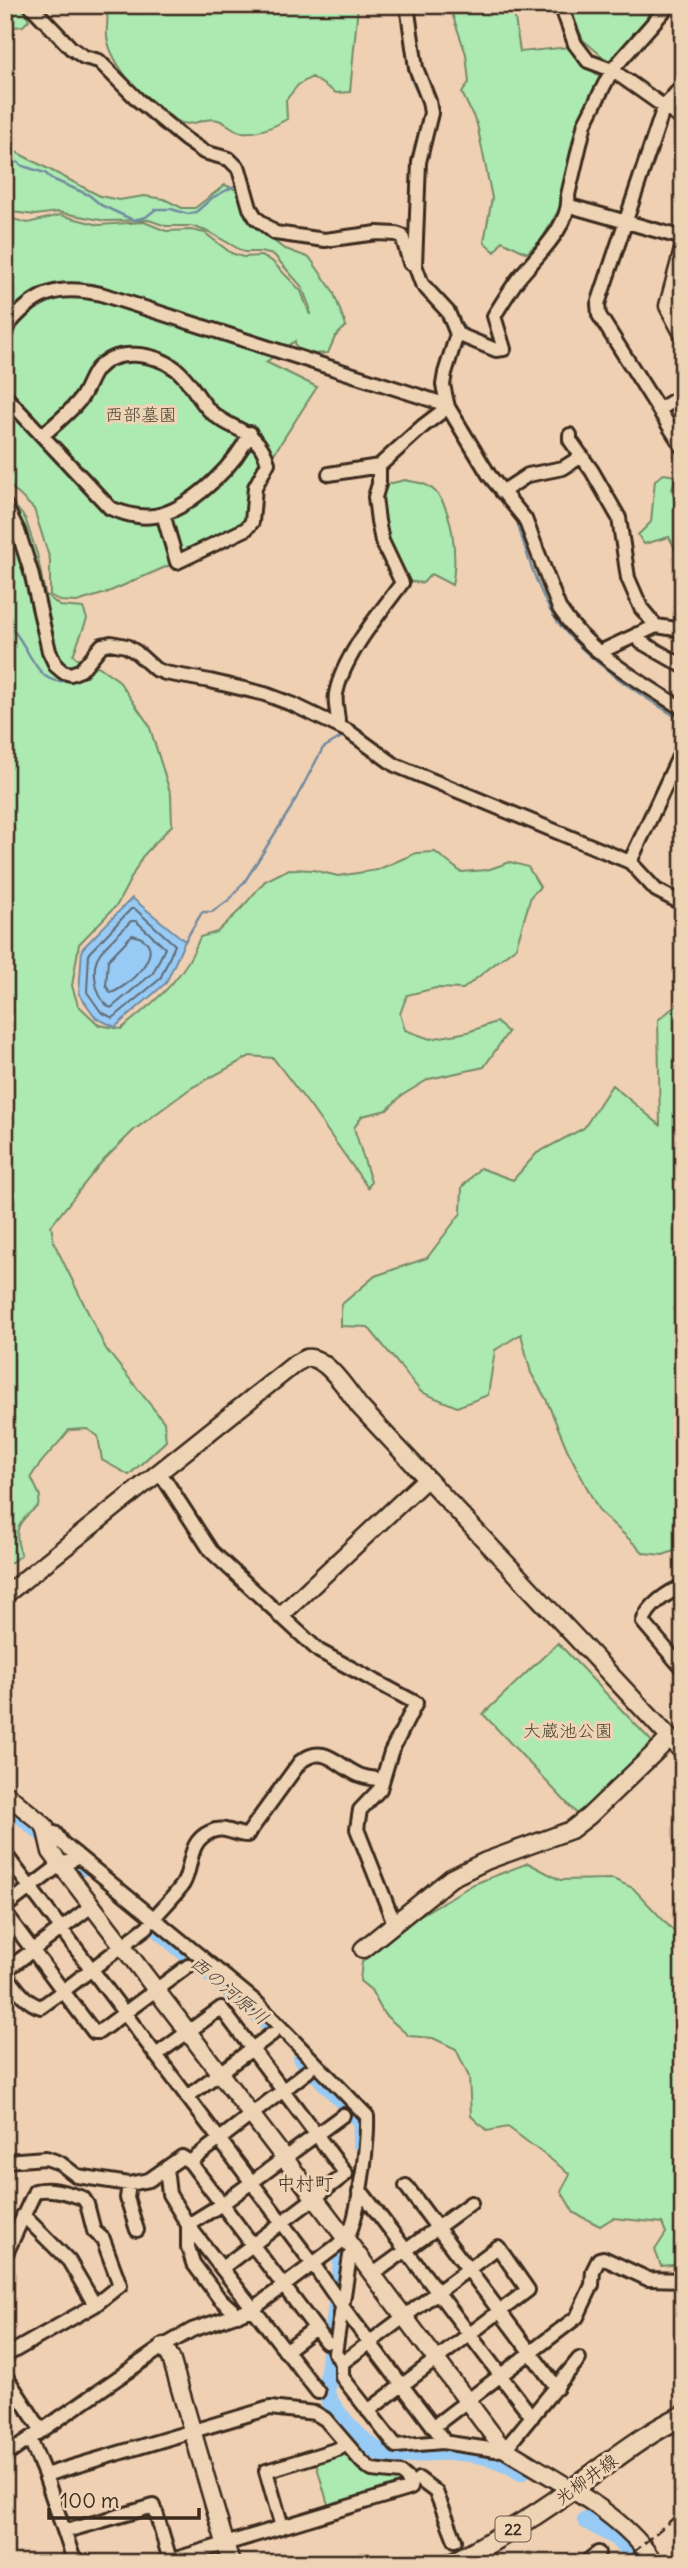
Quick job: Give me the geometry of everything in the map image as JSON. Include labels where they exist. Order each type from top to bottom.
[{"type":"main road","name":"光柳井線","points":[[453,2563],[494,2541],[571,2491],[637,2442],[683,2414]]},
{"type":"street","points":[[30,5],[71,48],[84,57],[99,61],[138,100],[185,139],[204,152],[229,159],[239,169],[250,208],[256,218],[275,233],[325,240],[376,233],[397,234],[402,236],[410,263],[415,265]]},
{"type":"street","points":[[407,5],[416,68],[431,113],[418,176],[415,265],[422,284],[448,312],[457,334],[444,373],[443,385],[448,407],[502,492],[525,519],[559,608],[567,620],[600,652],[683,709]]},
{"type":"street","points":[[561,5],[575,44],[588,61],[612,70],[683,120]]},
{"type":"street","points":[[457,334],[496,350],[504,349],[494,316],[519,278],[551,240],[570,206],[568,195],[585,123],[612,70],[669,5]]},
{"type":"street","points":[[683,85],[664,107],[598,304],[599,315],[683,448]]},
{"type":"street","points":[[570,206],[683,238]]},
{"type":"street","points":[[683,250],[667,306],[683,334]]},
{"type":"street","points":[[5,329],[21,310],[39,296],[58,290],[78,289],[101,293],[448,407]]},
{"type":"street","points":[[43,435],[77,403],[94,372],[113,357],[127,355],[154,358],[174,368],[186,378],[212,413],[250,433],[263,450],[268,463],[255,487],[252,522],[246,528],[177,562],[163,514]]},
{"type":"street","points":[[660,409],[683,395]]},
{"type":"street","points":[[5,396],[110,508],[126,514],[163,514],[211,484],[228,466],[250,433]]},
{"type":"street","points":[[329,474],[379,466],[448,407]]},
{"type":"street","points":[[570,435],[570,440],[619,518],[628,578],[641,608],[656,626]]},
{"type":"street","points":[[502,492],[528,475],[563,468],[582,456]]},
{"type":"street","points":[[338,726],[335,697],[338,686],[360,641],[402,583],[382,541],[378,521],[375,497],[379,484],[379,466]]},
{"type":"street","points":[[5,505],[18,530],[49,651],[56,666],[63,673],[71,674],[81,670],[102,645],[118,645],[136,652],[155,670],[265,694],[348,731],[395,765],[630,862],[656,890],[683,904]]},
{"type":"street","points":[[600,652],[656,626],[683,630]]},
{"type":"street","points":[[637,634],[641,642],[683,666]]},
{"type":"street","points":[[630,862],[683,748]]},
{"type":"street","points":[[5,1595],[296,1363],[307,1358],[326,1366],[359,1407],[683,1752]]},
{"type":"street","points":[[158,1473],[211,1551],[319,1651],[415,1703],[397,1738],[380,1789],[360,1810],[358,1829],[394,1923]]},
{"type":"street","points":[[281,1615],[426,1479]]},
{"type":"street","points":[[683,1587],[673,1590],[645,1615],[643,1622],[683,1669]]},
{"type":"street","points":[[363,1949],[451,1878],[486,1861],[571,1830],[670,1738]]},
{"type":"street","points":[[93,1905],[5,1972],[22,1995],[35,2006],[41,2007],[93,1970],[150,1923],[183,1885],[190,1854],[209,1832],[229,1829],[247,1835],[300,1762],[308,1756],[327,1755],[361,1776],[381,1780]]},
{"type":"street","points":[[5,1793],[42,1823],[51,1852],[71,1859],[273,2017],[367,2116],[368,2129],[335,2353],[342,2363],[342,2377],[396,2446],[442,2442],[505,2449],[579,2358]]},
{"type":"street","points":[[5,1854],[313,2264],[442,2442]]},
{"type":"street","points":[[5,1907],[71,1859]]},
{"type":"street","points":[[71,1859],[93,1905],[505,2449],[571,2491],[587,2498],[630,2532],[654,2563]]},
{"type":"street","points":[[5,1913],[94,2032],[99,2032],[188,1966]]},
{"type":"street","points":[[156,2055],[221,2008],[346,2174],[222,2268]]},
{"type":"street","points":[[187,2097],[272,2034]]},
{"type":"street","points":[[190,2162],[308,2071]]},
{"type":"street","points":[[188,2225],[222,2204],[343,2115]]},
{"type":"street","points":[[5,2161],[46,2158],[60,2163],[77,2176],[130,2184],[149,2180],[182,2157],[190,2162],[326,2342]]},
{"type":"street","points":[[166,2168],[169,2194],[188,2225],[318,2392]]},
{"type":"street","points":[[71,2194],[77,2176]]},
{"type":"street","points":[[130,2184],[127,2198],[137,2230]]},
{"type":"street","points":[[406,2186],[557,2388]]},
{"type":"street","points":[[5,2256],[35,2191],[45,2189],[71,2194],[83,2198],[87,2204],[94,2231],[103,2239],[120,2286],[95,2305],[5,2356]]},
{"type":"street","points":[[359,2192],[364,2195],[532,2417]]},
{"type":"street","points":[[372,2275],[471,2203]]},
{"type":"street","points":[[23,2215],[69,2261],[95,2305]]},
{"type":"street","points":[[188,2225],[188,2248],[193,2263],[219,2298],[238,2315]]},
{"type":"street","points":[[5,2456],[164,2346],[192,2330],[253,2309],[313,2264],[350,2245]]},
{"type":"street","points":[[342,2363],[498,2247],[528,2290],[368,2411]]},
{"type":"street","points":[[433,2427],[577,2317],[592,2285],[593,2271],[599,2259],[603,2258],[648,2279],[683,2280]]},
{"type":"street","points":[[285,2351],[315,2328]]},
{"type":"street","points":[[164,2346],[172,2358],[231,2563]]},
{"type":"street","points":[[5,2375],[42,2431]]},
{"type":"street","points":[[45,2475],[270,2408],[315,2413],[325,2419],[345,2444],[372,2470],[401,2473],[407,2478],[411,2488],[166,2562],[154,2506],[66,2531]]},
{"type":"street","points":[[30,2439],[66,2531],[75,2563]]},
{"type":"street","points":[[282,2527],[266,2470],[338,2449],[345,2444]]},
{"type":"street","points":[[419,2479],[436,2492],[455,2540]]},
{"type":"street","points":[[585,2563],[598,2553]]},
{"type":"green space","points":[[5,5],[22,5],[29,20],[23,26],[5,28]]},
{"type":"green space","points":[[105,5],[358,5],[350,92],[336,93],[312,77],[298,85],[286,100],[287,119],[260,131],[241,132],[213,119],[191,124],[182,123],[160,111],[127,78],[108,42]]},
{"type":"green space","points":[[449,5],[513,5],[520,52],[570,47],[586,66],[603,79],[562,204],[542,239],[527,253],[502,241],[495,252],[484,242],[492,198],[477,124],[462,93],[469,82],[466,54]]},
{"type":"green space","points":[[568,5],[650,5],[645,26],[609,62],[583,40]]},
{"type":"green space","name":"西部墓園","points":[[14,151],[100,196],[119,200],[144,196],[164,199],[182,208],[195,208],[225,185],[237,190],[244,210],[256,227],[283,248],[310,258],[333,291],[346,326],[335,337],[328,353],[314,354],[296,348],[295,341],[266,362],[317,387],[268,463],[252,522],[177,562],[106,593],[77,602],[60,601],[50,595],[50,560],[34,509],[5,481],[5,217],[28,223],[60,215],[99,225],[144,222],[166,231],[191,230],[205,233],[231,253],[243,257],[261,256],[272,261],[301,291],[310,315],[310,308],[302,287],[274,255],[244,252],[209,232],[191,226],[166,226],[149,220],[106,221],[58,212],[35,215],[5,211],[5,157]]},
{"type":"green space","points":[[664,474],[676,476],[672,490],[683,524],[683,564],[669,537],[644,544],[638,535],[651,522],[655,480]]},
{"type":"green space","points":[[405,480],[426,485],[443,502],[454,545],[452,585],[431,574],[423,583],[406,581],[386,540],[380,496],[388,484]]},
{"type":"green space","points":[[5,494],[25,518],[37,554],[45,594],[60,606],[83,608],[87,619],[73,655],[86,667],[98,666],[118,680],[149,725],[171,795],[172,825],[142,857],[117,905],[79,944],[72,986],[78,1005],[99,1025],[121,1029],[134,1019],[177,978],[200,937],[217,932],[265,881],[289,869],[313,870],[338,876],[377,870],[416,853],[435,852],[461,872],[487,870],[510,862],[528,867],[540,887],[531,896],[516,947],[463,989],[436,988],[407,995],[400,1014],[405,1030],[430,1039],[468,1032],[496,1022],[508,1032],[484,1067],[429,1079],[401,1096],[387,1110],[362,1116],[354,1128],[371,1182],[368,1188],[273,1058],[250,1056],[191,1088],[134,1130],[101,1163],[51,1226],[54,1243],[106,1349],[164,1422],[166,1441],[129,1475],[102,1460],[98,1436],[87,1429],[69,1430],[31,1477],[40,1496],[38,1506],[25,1517],[19,1527],[17,1539],[21,1555],[5,1567]]},
{"type":"green space","points":[[683,1000],[683,1548],[663,1555],[644,1553],[599,1511],[531,1373],[521,1334],[495,1350],[488,1395],[457,1407],[421,1392],[368,1327],[341,1326],[341,1305],[375,1276],[427,1258],[461,1213],[462,1187],[480,1168],[513,1180],[537,1153],[584,1128],[612,1085],[660,1125],[658,1020]]},
{"type":"green space","name":"大蔵池公園","points":[[558,1643],[656,1746],[580,1817],[483,1714]]},
{"type":"green space","points":[[528,1863],[560,1880],[613,1879],[633,1888],[683,1941],[679,1962],[683,1980],[683,2264],[661,2266],[655,2250],[666,2233],[662,2223],[613,2218],[600,2226],[574,2213],[561,2191],[570,2174],[508,2127],[487,2131],[471,2116],[469,2077],[456,2049],[433,2038],[409,2036],[384,2014],[371,1990],[360,1981],[362,1962],[419,1916],[474,1884]]},
{"type":"green space","points":[[345,2450],[362,2467],[402,2477],[404,2482],[401,2487],[329,2508],[315,2460]]},
{"type":"water","points":[[132,898],[185,941],[166,983],[115,1027],[96,1018],[79,994],[82,949]]},
{"type":"waterway","points":[[401,9],[411,79],[424,107]]},
{"type":"waterway","points":[[5,149],[23,166],[45,173],[133,220],[146,217],[156,209],[171,209],[188,214],[196,212],[212,198],[240,183]]},
{"type":"waterway","points":[[204,158],[224,164]]},
{"type":"waterway","points":[[453,310],[468,334]]},
{"type":"waterway","points":[[457,355],[467,341]]},
{"type":"waterway","points":[[458,411],[496,474]]},
{"type":"waterway","points":[[516,518],[540,588],[561,626],[610,672],[683,721]]},
{"type":"waterway","points":[[5,623],[14,631],[34,663],[49,679],[73,679]]},
{"type":"waterway","points":[[101,654],[109,650],[122,651]]},
{"type":"waterway","points":[[185,941],[202,912],[212,912],[229,900],[245,881],[291,808],[323,748],[345,735]]},
{"type":"waterway","name":"西の河原川","points":[[11,1807],[83,1867]]},
{"type":"waterway","name":"西の河原川","points":[[161,1932],[276,2030]]},
{"type":"waterway","name":"西の河原川","points":[[302,2058],[362,2121],[361,2143]]},
{"type":"waterway","name":"西の河原川","points":[[343,2254],[326,2394],[345,2422],[373,2448],[391,2457],[458,2452],[491,2458],[521,2472]]},
{"type":"waterway","name":"西の河原川","points":[[586,2520],[615,2536],[641,2563]]},
{"type":"railway","points":[[621,2563],[683,2510]]},
{"type":"district","name":"中村町","points":[[305,2183]]}]
